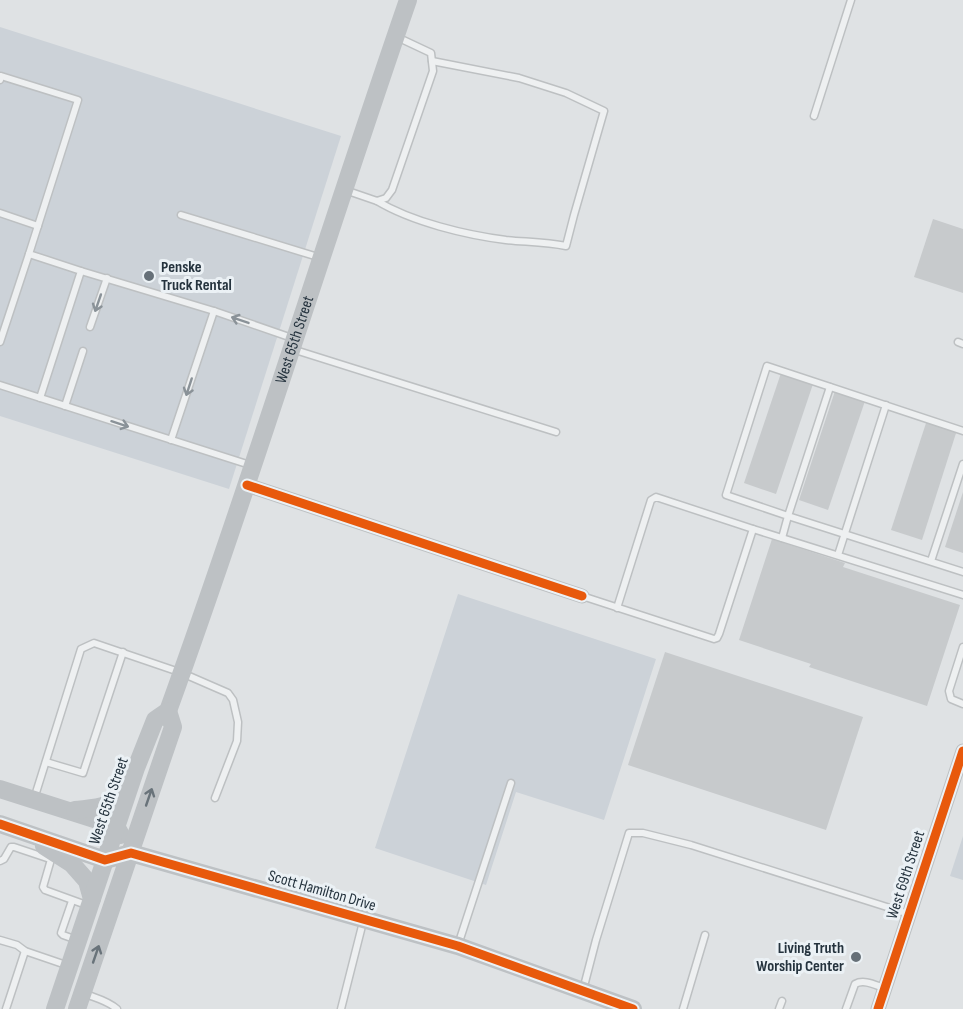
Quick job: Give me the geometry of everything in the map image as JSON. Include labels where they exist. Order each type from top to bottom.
[{"type":"main road","name":"West 65th Street","points":[[55,1009],[78,941],[84,902],[105,860],[155,720],[168,711],[182,673],[408,0]]},
{"type":"main road","name":"West 65th Street","points":[[80,1001],[173,727],[168,711]]},
{"type":"main road","points":[[71,811],[109,804],[120,793],[136,768]]},
{"type":"main road","points":[[0,789],[116,826],[130,853],[105,860],[54,851]]},
{"type":"main road","points":[[0,824],[19,830],[72,864],[87,881],[84,902]]},
{"type":"main road","name":"Scott Hamilton Drive","points":[[130,853],[458,946],[633,1009]]},
{"type":"street","points":[[247,485],[582,596]]},
{"type":"street","name":"West 69th Street","points":[[878,1009],[963,752]]},
{"type":"lane","points":[[814,116],[851,0]]},
{"type":"lane","points":[[377,201],[387,198],[392,190],[433,71],[431,53],[395,37]]},
{"type":"lane","points":[[344,190],[377,201],[395,212],[469,234],[566,246],[604,111],[566,93],[519,78],[432,61]]},
{"type":"lane","points":[[0,80],[1,76],[78,100],[0,342]]},
{"type":"lane","points":[[0,213],[38,226]]},
{"type":"lane","points":[[181,215],[322,258]]},
{"type":"lane","points":[[29,254],[214,311],[294,344],[556,432]]},
{"type":"lane","points":[[40,398],[81,271]]},
{"type":"lane","points":[[90,327],[107,278]]},
{"type":"lane","points":[[171,440],[214,311]]},
{"type":"lane","points":[[65,406],[82,351]]},
{"type":"lane","points":[[963,431],[767,366],[726,495],[963,572]]},
{"type":"lane","points":[[0,385],[253,466]]},
{"type":"lane","points":[[782,538],[830,387]]},
{"type":"lane","points":[[838,555],[886,405]]},
{"type":"lane","points":[[931,561],[963,464]]},
{"type":"lane","points":[[617,608],[651,500],[656,497],[963,595]]},
{"type":"lane","points":[[582,596],[714,639],[717,638],[753,529]]},
{"type":"lane","points":[[34,799],[81,649],[94,643],[182,673],[228,693],[236,708],[237,741],[215,798]]},
{"type":"lane","points":[[963,647],[949,691],[951,699],[963,704]]},
{"type":"lane","points":[[46,762],[83,773],[123,652]]},
{"type":"lane","points":[[458,946],[511,783]]},
{"type":"lane","points":[[582,991],[629,833],[643,833],[691,845],[909,914]]},
{"type":"lane","points":[[0,861],[4,859],[11,847],[54,851],[45,890],[84,902]]},
{"type":"lane","points":[[341,1009],[364,919]]},
{"type":"lane","points":[[683,1009],[705,935]]},
{"type":"lane","points":[[0,940],[69,966]]},
{"type":"lane","points":[[6,1009],[25,951]]},
{"type":"lane","points":[[846,1009],[855,984],[858,982],[885,988]]},
{"type":"lane","points":[[80,1001],[96,998],[104,1000],[117,1009]]},
{"type":"lane","points":[[779,1009],[782,1001]]},
{"type":"shaded area","name":"Penske Truck Rental","points":[[0,27],[341,136],[229,489],[0,416]]},
{"type":"shaded area","points":[[458,594],[656,659],[604,820],[516,792],[486,885],[375,848]]},
{"type":"shaded area","points":[[963,836],[963,880],[950,876]]},
{"type":"building","points":[[933,219],[963,229],[963,293],[914,277]]},
{"type":"building","points":[[781,373],[813,384],[776,494],[744,483]]},
{"type":"building","points":[[835,391],[865,401],[828,510],[799,500]]},
{"type":"building","points":[[927,420],[957,430],[922,540],[891,530]]},
{"type":"building","points":[[963,492],[963,553],[945,547]]},
{"type":"building","points":[[772,539],[845,563],[843,567],[960,605],[927,706],[809,667],[811,664],[739,640]]},
{"type":"building","points":[[665,652],[863,717],[826,830],[628,765]]},
{"type":"cycle path","points":[[247,485],[582,596]]},
{"type":"cycle path","points":[[878,1009],[963,751]]},
{"type":"cycle path","points":[[0,824],[105,860],[131,853],[458,946],[633,1009]]},
{"type":"place","name":"Penske Truck Rental","points":[[149,276]]},
{"type":"place","name":"Living Truth Worship Center","points":[[856,957]]}]
